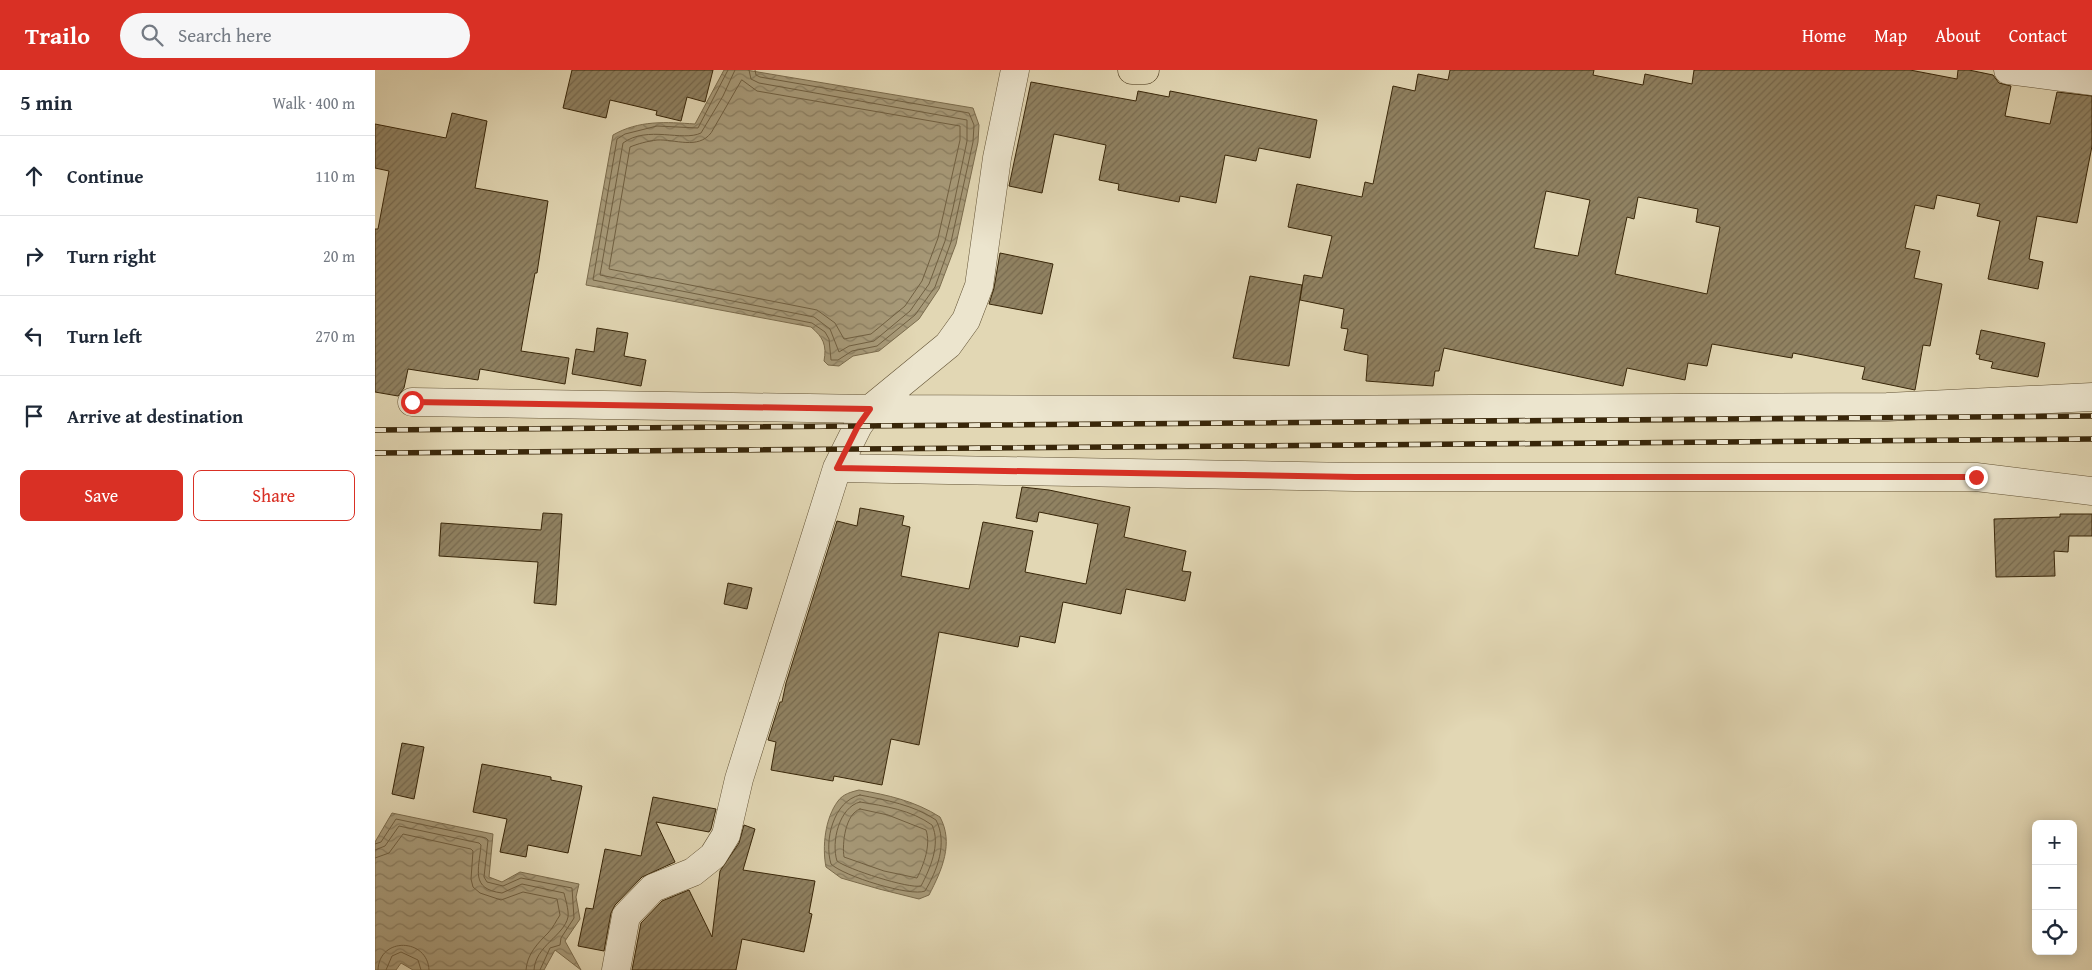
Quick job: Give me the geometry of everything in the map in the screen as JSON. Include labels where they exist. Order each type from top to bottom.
[{"type":"main road","points":[[1132,70],[1145,70]]},
{"type":"street","points":[[616,970],[625,916],[653,888],[693,872],[713,856],[726,835],[739,779],[837,468],[858,426],[870,409],[947,345],[966,320],[979,286],[997,158],[1015,70]]},
{"type":"street","points":[[2008,70],[2092,81]]},
{"type":"street","points":[[412,402],[870,409],[1877,408],[2092,397]]},
{"type":"street","points":[[837,468],[1355,477],[1976,477],[2092,491]]},
{"type":"water","points":[[724,70],[746,70],[973,108],[979,125],[978,142],[956,244],[939,289],[919,319],[879,351],[853,356],[839,366],[828,365],[824,361],[825,350],[823,342],[819,334],[811,327],[586,285],[613,135],[643,124],[695,124]]},
{"type":"water","points":[[859,790],[901,799],[931,811],[940,817],[946,837],[945,856],[929,895],[919,899],[879,889],[841,878],[826,867],[824,851],[827,824],[830,816],[842,797]]},
{"type":"water","points":[[392,813],[493,834],[489,877],[502,882],[520,872],[579,884],[576,897],[580,919],[565,941],[581,970],[555,950],[544,970],[413,970],[401,963],[396,970],[375,970],[375,842]]},
{"type":"building","points":[[572,70],[713,70],[705,102],[687,97],[681,121],[656,115],[657,111],[610,100],[606,118],[563,108]]},
{"type":"building","points":[[1450,70],[1594,70],[1593,75],[1643,85],[1645,74],[1692,84],[1694,70],[1910,70],[1957,79],[1958,70],[1969,70],[1993,75],[1999,83],[2011,86],[2005,116],[2050,124],[2057,92],[2092,96],[2092,146],[2077,223],[2037,216],[2029,259],[2043,262],[2038,289],[1988,279],[2000,221],[1977,216],[1980,204],[1937,195],[1934,209],[1915,205],[1905,248],[1920,251],[1914,278],[1942,284],[1930,346],[1923,345],[1915,390],[1862,379],[1865,367],[1793,353],[1792,358],[1712,344],[1707,366],[1688,363],[1685,380],[1627,368],[1623,386],[1444,348],[1439,371],[1435,371],[1433,386],[1366,381],[1368,355],[1344,350],[1348,329],[1341,328],[1344,309],[1300,300],[1304,275],[1322,278],[1332,236],[1288,227],[1297,184],[1362,197],[1365,182],[1373,184],[1393,86],[1415,91],[1418,74],[1448,80]],"holes":[[[1546,191],[1590,200],[1578,256],[1534,248]],[[1638,197],[1698,209],[1696,222],[1720,227],[1707,294],[1615,274],[1627,217],[1634,219]]]},
{"type":"building","points":[[1031,82],[1136,101],[1138,91],[1169,97],[1170,91],[1317,120],[1310,158],[1259,148],[1256,161],[1225,155],[1216,203],[1180,196],[1179,202],[1118,190],[1119,184],[1099,180],[1106,145],[1054,134],[1042,193],[1009,186]]},
{"type":"building","points":[[452,113],[487,121],[475,188],[548,201],[537,273],[535,273],[521,351],[569,358],[565,384],[480,369],[478,380],[408,369],[404,388],[398,396],[375,392],[375,229],[378,229],[389,171],[375,168],[375,124],[446,138]]},
{"type":"building","points":[[1000,253],[1053,264],[1042,314],[989,304],[994,288]]},
{"type":"building","points":[[1250,276],[1302,285],[1289,366],[1233,358]]},
{"type":"building","points":[[597,328],[628,333],[624,356],[646,360],[641,386],[572,374],[576,349],[594,352]]},
{"type":"building","points":[[1981,330],[2045,343],[2038,377],[1991,368],[1993,362],[1979,359],[1980,355],[1976,354]]},
{"type":"building","points":[[1022,487],[1049,490],[1130,507],[1124,537],[1186,551],[1182,571],[1191,572],[1185,601],[1126,589],[1121,614],[1063,602],[1055,643],[1020,636],[1018,647],[939,632],[919,745],[891,739],[882,785],[834,776],[833,781],[771,770],[776,742],[768,740],[780,702],[782,702],[786,683],[837,521],[857,526],[860,508],[904,516],[902,525],[910,527],[901,576],[969,589],[983,522],[1033,531],[1025,572],[1086,584],[1098,524],[1039,512],[1037,522],[1016,518]]},
{"type":"building","points":[[543,513],[562,514],[556,605],[534,603],[538,562],[439,556],[441,523],[541,530]]},
{"type":"building","points":[[2060,514],[2092,514],[2092,536],[2069,536],[2068,552],[2054,551],[2055,576],[1996,577],[1994,519],[2060,517]]},
{"type":"building","points":[[728,583],[752,588],[747,609],[724,604]]},
{"type":"building","points":[[402,743],[424,747],[414,799],[392,794]]},
{"type":"building","points":[[482,764],[551,777],[551,780],[582,786],[568,853],[528,845],[526,857],[500,852],[507,819],[473,812]]},
{"type":"building","points":[[653,797],[716,809],[711,829],[709,832],[656,822],[675,862],[642,877],[615,905],[611,913],[604,951],[578,946],[586,908],[593,909],[605,849],[641,856]]},
{"type":"building","points":[[744,825],[755,829],[743,870],[815,881],[809,913],[812,914],[804,952],[742,939],[736,970],[632,970],[641,923],[662,901],[689,890],[712,937],[720,871],[739,843]]},
{"type":"railway","points":[[375,430],[2092,416]]},
{"type":"railway","points":[[375,453],[2092,439]]},
{"type":"route","points":[[412,402],[870,409],[858,426],[837,468],[1355,477],[1638,475],[1976,477]]}]
